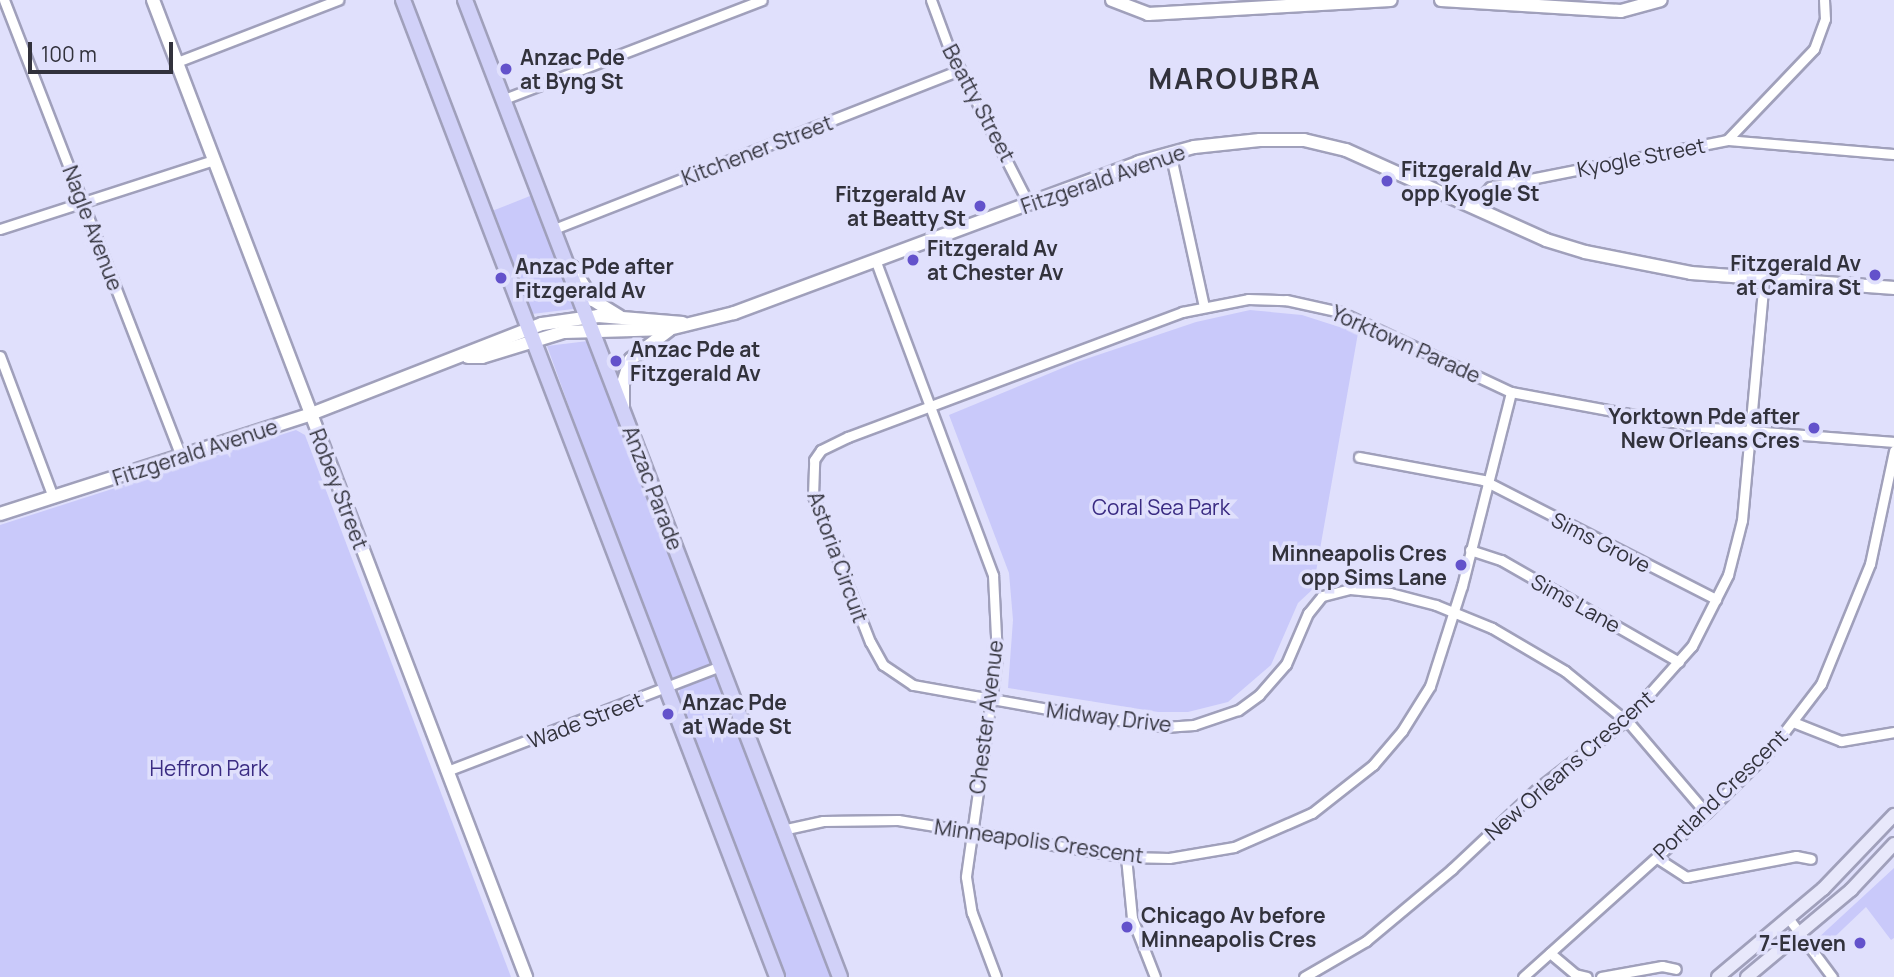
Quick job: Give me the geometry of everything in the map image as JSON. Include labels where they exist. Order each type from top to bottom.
[{"type":"main road","points":[[403,0],[777,977]]},
{"type":"main road","name":"Anzac Parade","points":[[465,0],[840,977]]},
{"type":"main road","points":[[1718,977],[1789,919],[1860,854],[1894,815]]},
{"type":"main road","points":[[1747,977],[1800,934],[1894,844]]},
{"type":"street","name":"Nagle Avenue","points":[[4,0],[181,457]]},
{"type":"street","name":"Robey Street","points":[[153,0],[526,977]]},
{"type":"street","points":[[177,62],[338,0]]},
{"type":"street","points":[[503,99],[761,0]]},
{"type":"street","name":"Beatty Street","points":[[931,0],[960,70],[1029,204]]},
{"type":"street","points":[[1112,0],[1148,14],[1391,0]]},
{"type":"street","points":[[1441,0],[1622,11],[1661,0]]},
{"type":"street","name":"Kyogle Street","points":[[1473,206],[1490,187],[1727,141],[1814,48],[1825,19],[1824,0]]},
{"type":"street","name":"Kitchener Street","points":[[556,236],[960,70]]},
{"type":"street","name":"Fitzgerald Avenue","points":[[590,323],[669,329],[683,323],[734,313],[1170,152],[1224,142],[1304,141],[1392,167],[1563,247],[1673,270],[1894,288]]},
{"type":"street","points":[[1727,141],[1894,154]]},
{"type":"street","points":[[1170,152],[1205,306]]},
{"type":"street","points":[[0,229],[214,160]]},
{"type":"street","points":[[556,236],[589,296],[622,317]]},
{"type":"street","name":"Chester Avenue","points":[[876,262],[993,575],[997,657],[970,833],[967,890],[996,977]]},
{"type":"street","name":"New Orleans Crescent","points":[[1304,977],[1366,941],[1552,776],[1626,720],[1679,662],[1728,575],[1742,520],[1764,279]]},
{"type":"street","name":"Yorktown Parade","points":[[931,406],[1205,306],[1266,299],[1324,307],[1511,392],[1674,424],[1894,442]]},
{"type":"street","name":"Fitzgerald Avenue","points":[[0,514],[311,414],[468,357],[482,357],[532,333],[622,317],[683,323]]},
{"type":"street","points":[[623,411],[627,367],[639,351],[669,329]]},
{"type":"street","points":[[0,356],[3,371],[53,497]]},
{"type":"street","name":"Minneapolis Crescent","points":[[782,830],[857,819],[898,820],[1126,857],[1169,858],[1234,847],[1295,822],[1335,799],[1389,747],[1417,709],[1434,675],[1511,392]]},
{"type":"street","name":"Astoria Circuit","points":[[931,406],[821,450],[811,472],[813,496],[870,642],[883,665],[913,685],[991,700]]},
{"type":"street","name":"Portland Crescent","points":[[1524,977],[1706,813],[1793,722],[1821,684],[1849,623],[1870,564],[1894,452]]},
{"type":"street","name":"Sims Grove","points":[[1359,457],[1487,482],[1716,600]]},
{"type":"street","name":"Sims Lane","points":[[1470,550],[1501,560],[1679,662]]},
{"type":"street","name":"Midway Drive","points":[[991,700],[1168,727],[1194,725],[1238,710],[1259,695],[1286,664],[1311,607],[1333,591],[1390,593],[1453,613],[1522,643],[1626,720],[1706,813]]},
{"type":"street","name":"Wade Street","points":[[447,771],[721,666]]},
{"type":"street","points":[[1793,722],[1841,741],[1894,732]]},
{"type":"street","points":[[1657,858],[1686,877],[1797,856],[1811,859]]},
{"type":"street","points":[[1126,857],[1132,918],[1155,977]]},
{"type":"street","points":[[1789,919],[1832,977]]},
{"type":"street","points":[[1550,953],[1575,974],[1587,977]]},
{"type":"street","points":[[1601,977],[1662,967],[1676,969]]},
{"type":"green space","points":[[535,194],[577,307],[573,309],[532,314],[492,211]]},
{"type":"green space","name":"Coral Sea Park","points":[[1250,310],[1302,315],[1358,333],[1313,589],[1298,603],[1271,665],[1228,702],[1188,712],[1158,712],[1008,688],[1013,620],[1009,573],[949,415],[1077,362],[1196,322]]},
{"type":"green space","points":[[588,341],[711,656],[709,665],[674,679],[666,675],[547,346]]},
{"type":"green space","name":"Heffron Park","points":[[296,430],[305,435],[511,977],[0,977],[0,525]]},
{"type":"green space","points":[[715,675],[720,679],[835,977],[782,977],[677,701],[680,689]]},
{"type":"green space","points":[[1894,868],[1894,938],[1891,940],[1866,907],[1823,948],[1817,939]]},
{"type":"place","name":"Anzac Pde at Byng St","points":[[506,69]]},
{"type":"place","name":"Fitzgerald Av opp Kyogle St","points":[[1387,181]]},
{"type":"place","name":"Fitzgerald Av at Beatty St","points":[[980,206]]},
{"type":"place","name":"Fitzgerald Av at Chester Av","points":[[913,260]]},
{"type":"place","name":"Fitzgerald Av at Camira St","points":[[1875,275]]},
{"type":"place","name":"Anzac Pde after Fitzgerald Av","points":[[501,278]]},
{"type":"place","name":"Anzac Pde at Fitzgerald Av","points":[[616,361]]},
{"type":"place","name":"Yorktown Pde after New Orleans Cres","points":[[1814,428]]},
{"type":"place","name":"Minneapolis Cres opp Sims Lane","points":[[1461,565]]},
{"type":"place","name":"Anzac Pde at Wade St","points":[[668,714]]},
{"type":"place","name":"Chicago Av before Minneapolis Cres","points":[[1127,927]]},
{"type":"place","name":"7-Eleven","points":[[1860,943]]},
{"type":"district","name":"MAROUBRA","points":[[1235,78]]}]
